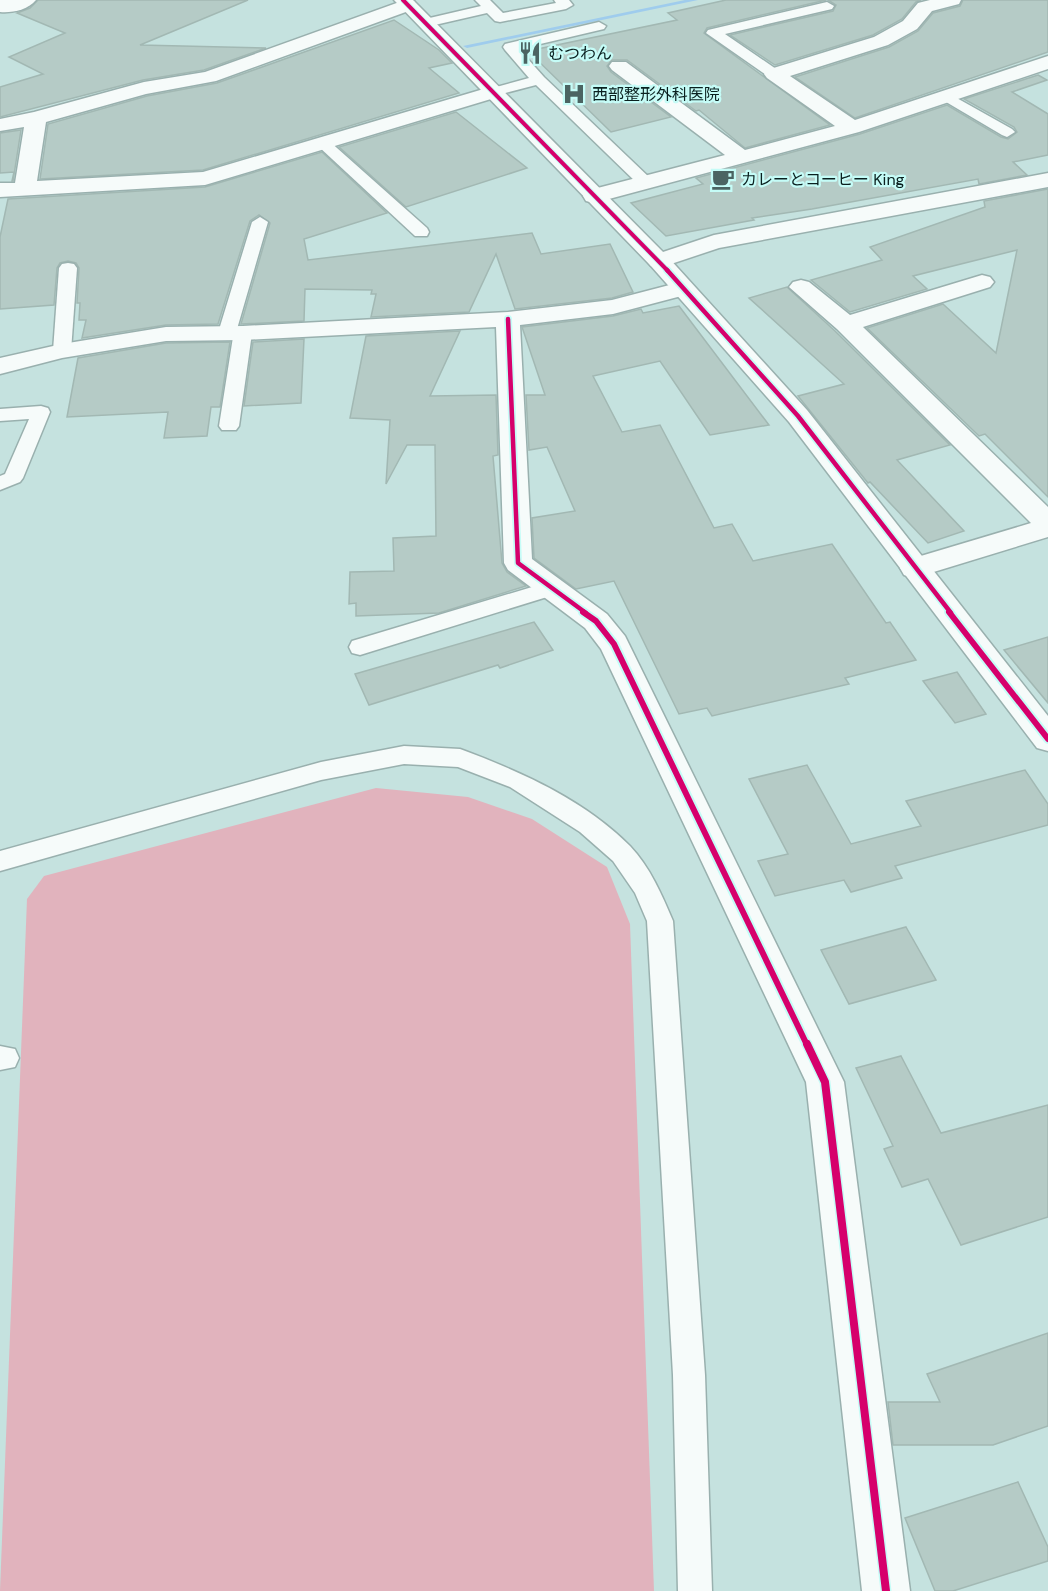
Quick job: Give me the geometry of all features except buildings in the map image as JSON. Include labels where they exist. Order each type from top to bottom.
[{"type":"street","points":[[0,6],[9,7],[27,0]]},
{"type":"street","points":[[774,74],[881,41],[910,25],[925,7],[942,1]]},
{"type":"street","points":[[0,125],[36,118],[144,88],[209,77],[405,2],[659,261],[681,289],[798,416],[1048,739]]},
{"type":"street","points":[[594,196],[852,128],[1048,62]]},
{"type":"street","points":[[620,66],[741,157]]},
{"type":"street","points":[[774,74],[852,128]]},
{"type":"street","points":[[0,190],[205,178],[494,92]]},
{"type":"street","points":[[25,188],[36,118]]},
{"type":"street","points":[[659,261],[714,242],[1048,180]]},
{"type":"street","points":[[846,324],[982,282]]},
{"type":"street","points":[[801,287],[846,324],[1048,525],[914,568]]},
{"type":"street","points":[[0,366],[62,351],[166,334],[235,333],[508,319],[614,307],[681,289]]},
{"type":"street","points":[[508,319],[518,563],[596,621],[614,644],[825,1082],[886,1591]]},
{"type":"lane","points":[[426,23],[487,4],[500,18],[566,5],[561,0]]},
{"type":"lane","points":[[774,74],[713,33],[827,6]]},
{"type":"lane","points":[[599,26],[510,47],[539,80],[645,182]]},
{"type":"lane","points":[[494,92],[539,80]]},
{"type":"lane","points":[[946,96],[1007,132]]},
{"type":"lane","points":[[323,143],[421,232]]},
{"type":"lane","points":[[229,426],[235,333],[260,222]]},
{"type":"lane","points":[[62,351],[68,268]]},
{"type":"lane","points":[[0,414],[41,412],[13,478],[0,484]]},
{"type":"lane","points":[[360,647],[552,588]]},
{"type":"lane","points":[[0,861],[321,771],[404,755],[459,758],[518,781],[589,825],[622,854],[646,888],[660,921],[689,1375],[695,1591]]},
{"type":"shaded area","points":[[376,788],[468,797],[532,819],[607,867],[630,924],[654,1591],[0,1591],[27,899],[44,876]]},
{"type":"waterway","points":[[467,46],[695,0]]},
{"type":"cycle path","points":[[403,0],[659,261],[798,416],[1048,739]]},
{"type":"cycle path","points":[[508,319],[518,563],[596,621],[614,644],[825,1082],[886,1591]]},
{"type":"place","name":"むつわん","points":[[530,53]]},
{"type":"place","name":"西部整形外科医院","points":[[574,94]]},
{"type":"place","name":"カレーとコーヒー King","points":[[723,179]]}]
